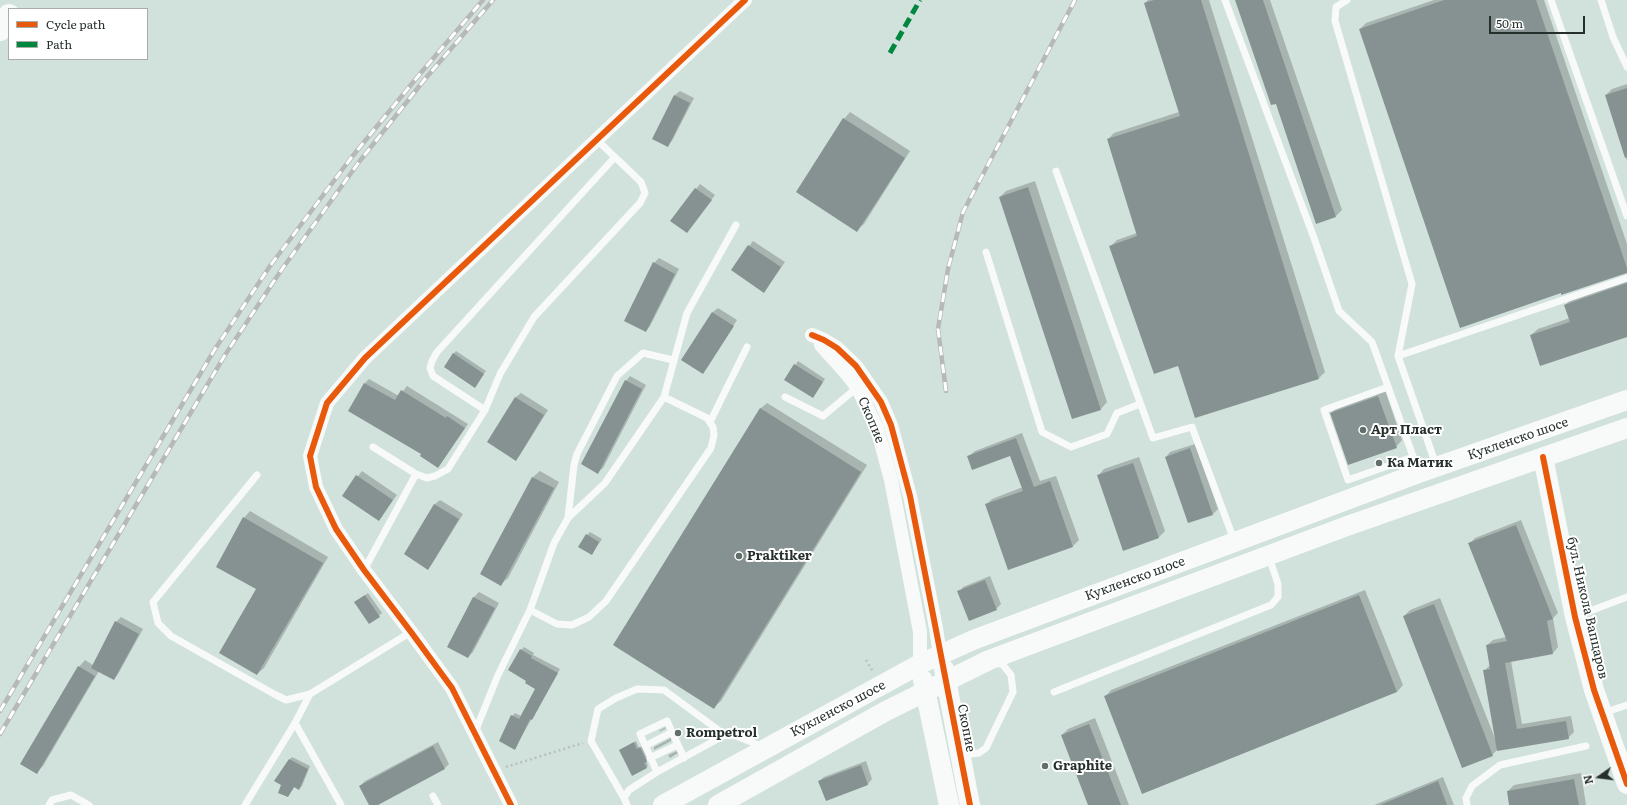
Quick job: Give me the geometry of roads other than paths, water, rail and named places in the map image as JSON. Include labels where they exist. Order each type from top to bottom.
[{"type":"main road","points":[[0,30],[8,17]]},
{"type":"main road","name":"Кукленско шосе","points":[[663,805],[766,747],[920,664],[990,633],[1235,542],[1423,465],[1627,400]]},
{"type":"main road","name":"Кукленско шосе","points":[[718,805],[876,716],[989,660],[1347,526],[1627,428]]},
{"type":"main road","name":"бул. Никола Вапцаров","points":[[1543,457],[1575,617],[1594,690],[1627,784]]},
{"type":"main road","name":"Скопие","points":[[940,655],[970,805]]},
{"type":"main road","name":"Скопие","points":[[920,664],[949,805]]},
{"type":"street","points":[[511,805],[452,688],[364,570],[336,529],[316,487],[310,456],[327,403],[365,358],[745,0]]},
{"type":"street","name":"Скопие","points":[[812,334],[847,374],[862,384],[877,428],[891,480],[920,632],[920,664]]},
{"type":"street","points":[[862,384],[881,402],[891,425],[910,496],[940,655]]},
{"type":"street","points":[[894,498],[910,496]]},
{"type":"lane","points":[[1225,0],[1314,238],[1339,311],[1372,342],[1388,387],[1423,465]]},
{"type":"lane","points":[[1347,0],[1336,7],[1335,21],[1412,284],[1398,356],[1423,465]]},
{"type":"lane","points":[[1551,0],[1627,216]]},
{"type":"lane","points":[[1601,0],[1613,36],[1627,67]]},
{"type":"lane","points":[[373,447],[416,474],[427,478],[435,476],[448,469],[485,410],[500,374],[534,317],[640,203],[645,193],[640,182],[597,140]]},
{"type":"lane","points":[[485,410],[433,376],[430,368],[432,361],[437,352],[615,157]]},
{"type":"lane","points":[[1056,171],[1153,438],[1192,427],[1235,542]]},
{"type":"lane","points":[[475,732],[498,675],[530,610],[554,543],[568,518],[606,483],[664,397],[687,313],[736,224]]},
{"type":"lane","points":[[986,252],[1042,432],[1071,447],[1107,434],[1117,413],[1140,404]]},
{"type":"lane","points":[[1398,356],[1627,278]]},
{"type":"lane","points":[[710,422],[747,347]]},
{"type":"lane","points":[[568,518],[574,466],[577,454],[617,376],[643,353],[673,360]]},
{"type":"lane","points":[[785,397],[823,416],[862,384]]},
{"type":"lane","points":[[1388,387],[1324,410],[1348,480],[1423,465]]},
{"type":"lane","points":[[530,610],[557,624],[572,624],[589,617],[606,601],[711,448],[714,435],[713,427],[707,418],[664,397]]},
{"type":"lane","points":[[364,570],[416,474]]},
{"type":"lane","points":[[257,475],[153,602],[158,623],[170,636],[286,700],[310,694],[411,632]]},
{"type":"lane","points":[[1054,692],[1271,605],[1278,597],[1278,584],[1268,555]]},
{"type":"lane","points":[[1575,617],[1627,597]]},
{"type":"lane","points":[[954,728],[963,749],[971,754],[979,753],[986,748],[1013,692],[1011,675],[1003,665],[989,660]]},
{"type":"lane","points":[[627,805],[591,741],[598,709],[637,688],[664,690],[725,735],[736,736],[766,747]]},
{"type":"lane","points":[[245,805],[295,723],[310,694]]},
{"type":"lane","points":[[1602,713],[1627,705]]},
{"type":"lane","points":[[657,772],[640,734],[667,721],[684,758]]},
{"type":"lane","points":[[295,723],[341,805]]},
{"type":"lane","points":[[645,746],[672,732]]},
{"type":"lane","points":[[624,798],[629,790],[657,772],[725,735]]},
{"type":"lane","points":[[650,758],[678,745]]},
{"type":"lane","points":[[1467,805],[1466,798],[1472,786],[1500,765],[1586,746]]},
{"type":"lane","points":[[49,805],[52,800],[71,795],[89,805]]},
{"type":"lane","points":[[434,796],[438,805]]},
{"type":"railway","points":[[0,711],[215,349],[270,266],[351,158],[483,0]]},
{"type":"railway","points":[[0,734],[225,355],[280,272],[359,162],[425,79],[493,0]]},
{"type":"railway","points":[[946,391],[938,329],[948,269],[963,212],[1075,0]]},
{"type":"place","name":"Арт Пласт","points":[[1363,430]]},
{"type":"place","name":"Ка Матик","points":[[1379,463]]},
{"type":"place","name":"Praktiker","points":[[739,556]]},
{"type":"place","name":"Rompetrol","points":[[678,733]]},
{"type":"place","name":"Graphite","points":[[1045,766]]}]
